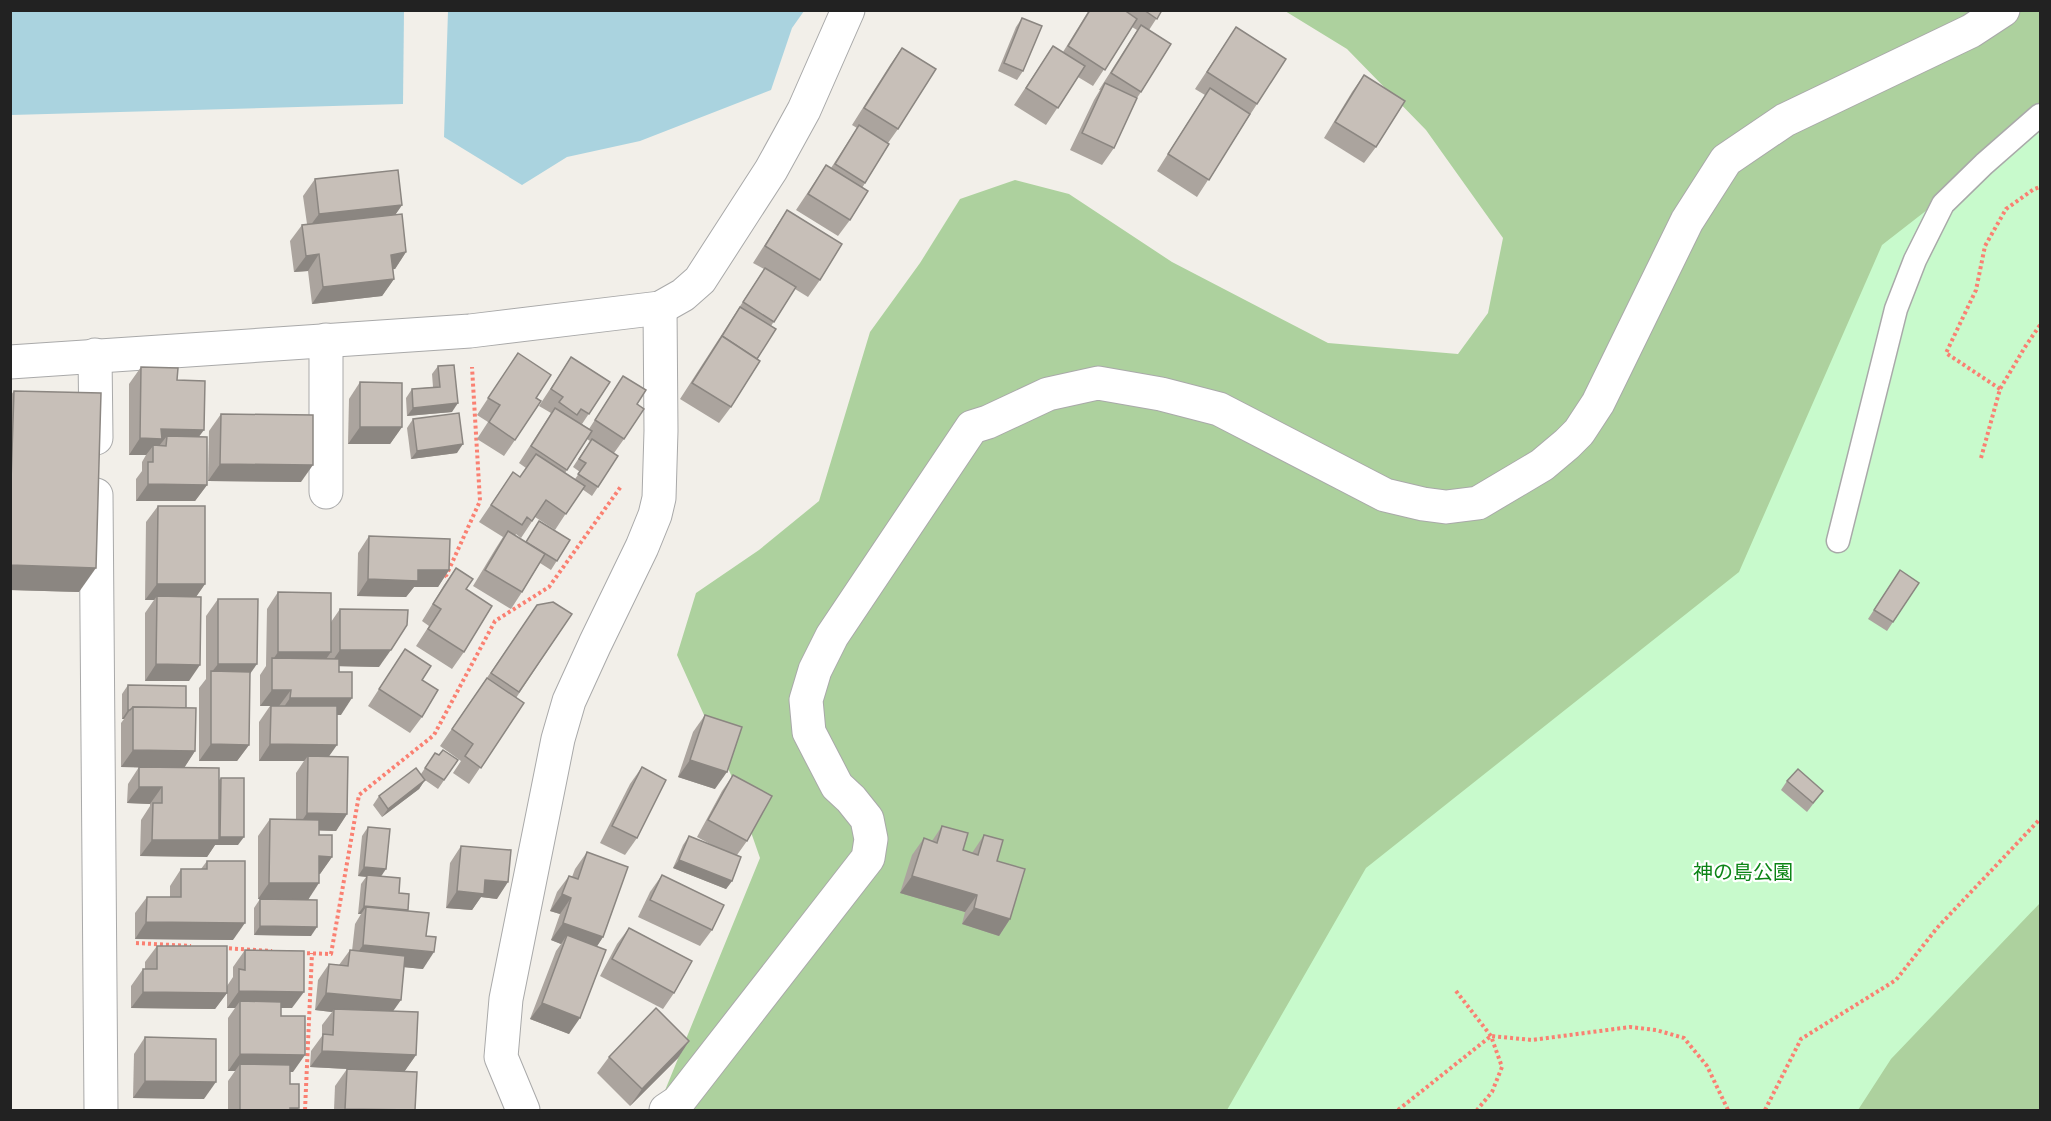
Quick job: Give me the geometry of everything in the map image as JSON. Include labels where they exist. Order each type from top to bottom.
[{"type":"street","points":[[10,362],[470,330],[660,308],[683,295],[700,280],[771,170],[804,110],[848,10]]},
{"type":"street","points":[[666,1110],[678,1102],[868,858],[871,839],[867,819],[837,786],[809,732],[806,700],[815,670],[832,636],[972,427],[1048,394],[1098,383],[1161,394],[1219,409],[1385,495],[1446,507],[1478,503],[1542,465],[1579,432],[1598,403],[1687,221],[1726,160],[1785,120],[1971,31],[2003,10]]},
{"type":"street","points":[[523,1110],[501,1057],[506,999],[558,740],[569,701],[642,547],[659,498],[662,431],[660,308]]},
{"type":"street","points":[[326,340],[326,492]]},
{"type":"street","points":[[95,355],[101,1110]]},
{"type":"lane","points":[[1838,541],[1896,309],[1915,260],[1943,204],[2040,115]]},
{"type":"path","points":[[2000,389],[1946,353],[1976,290],[1985,246],[2006,209],[2040,187]]},
{"type":"path","points":[[1981,458],[2000,389],[2040,325]]},
{"type":"path","points":[[454,583],[446,576],[480,501],[470,330]]},
{"type":"path","points":[[300,952],[331,954],[359,795],[434,735],[495,621],[549,587],[626,480]]},
{"type":"path","points":[[487,613],[495,621]]},
{"type":"path","points":[[1766,1110],[1801,1040],[1896,980],[1937,928],[2040,819]]},
{"type":"path","points":[[100,941],[194,946]]},
{"type":"path","points":[[218,948],[276,951]]},
{"type":"path","points":[[305,1110],[312,953]]},
{"type":"path","points":[[1456,991],[1491,1036],[1502,1067],[1492,1092],[1477,1110]]},
{"type":"path","points":[[1398,1110],[1491,1036],[1532,1040],[1630,1028],[1656,1030],[1684,1038],[1707,1066],[1728,1110]]},
{"type":"green space","points":[[1285,11],[2040,11],[2040,1110],[657,1110],[760,858],[731,775],[677,655],[696,593],[759,550],[819,501],[870,332],[920,263],[960,199],[1015,180],[1069,194],[1172,262],[1328,343],[1458,354],[1488,313],[1503,238],[1426,130],[1347,49]]},
{"type":"green space","name":"神の島公園","points":[[2040,122],[2040,903],[1891,1059],[1858,1110],[1227,1110],[1366,868],[1739,572],[1882,245]]},
{"type":"water","points":[[448,10],[804,11],[792,28],[771,90],[640,141],[567,157],[522,185],[444,137]]},
{"type":"water","points":[[10,11],[404,11],[403,104],[11,115]]},
{"type":"building","points":[[1090,10],[1124,10],[1137,19],[1105,70],[1068,46]]},
{"type":"building","points":[[1144,10],[1162,10],[1157,19]]},
{"type":"building","points":[[1022,18],[1042,26],[1023,71],[1004,63]]},
{"type":"building","points":[[1141,25],[1171,44],[1141,92],[1111,73]]},
{"type":"building","points":[[1236,27],[1286,59],[1257,104],[1207,72]]},
{"type":"building","points":[[1053,46],[1085,66],[1058,108],[1026,88]]},
{"type":"building","points":[[902,48],[936,69],[898,129],[864,108]]},
{"type":"building","points":[[1364,75],[1405,101],[1376,147],[1335,122]]},
{"type":"building","points":[[1105,83],[1137,98],[1114,148],[1082,133]]},
{"type":"building","points":[[1210,88],[1250,114],[1209,180],[1168,154]]},
{"type":"building","points":[[859,125],[889,144],[865,183],[835,164]]},
{"type":"building","points":[[826,165],[868,191],[850,220],[808,194]]},
{"type":"building","points":[[398,170],[402,205],[319,214],[315,179]]},
{"type":"building","points":[[787,210],[842,244],[820,280],[765,246]]},
{"type":"building","points":[[402,214],[406,252],[391,255],[394,279],[323,287],[319,254],[306,256],[302,225]]},
{"type":"building","points":[[765,268],[796,287],[774,322],[743,302]]},
{"type":"building","points":[[740,307],[776,329],[757,359],[722,336]]},
{"type":"building","points":[[722,336],[760,361],[731,407],[692,383]]},
{"type":"building","points":[[518,353],[551,375],[536,398],[541,401],[515,440],[489,422],[500,405],[488,398]]},
{"type":"building","points":[[571,357],[610,382],[589,414],[581,409],[577,415],[559,402],[563,397],[551,389]]},
{"type":"building","points":[[454,365],[458,403],[413,408],[412,389],[440,387],[438,366]]},
{"type":"building","points":[[141,367],[178,368],[177,380],[205,381],[204,430],[161,429],[162,439],[140,438]]},
{"type":"building","points":[[623,376],[646,390],[637,404],[644,409],[624,439],[595,420]]},
{"type":"building","points":[[360,382],[402,383],[402,427],[360,427]]},
{"type":"building","points":[[14,391],[101,393],[96,568],[10,565]]},
{"type":"building","points":[[555,408],[592,431],[567,470],[531,446]]},
{"type":"building","points":[[459,413],[463,444],[417,451],[413,419]]},
{"type":"building","points":[[221,414],[313,415],[313,465],[220,464]]},
{"type":"building","points":[[167,436],[207,437],[207,485],[148,484],[148,462],[153,462],[153,445],[166,446]]},
{"type":"building","points":[[592,439],[618,456],[598,487],[578,474],[586,463],[579,459]]},
{"type":"building","points":[[536,454],[585,486],[566,514],[546,500],[532,521],[527,517],[522,525],[491,505],[513,472],[520,477]]},
{"type":"building","points":[[158,506],[205,506],[205,584],[157,584]]},
{"type":"building","points":[[539,521],[570,540],[557,561],[526,542]]},
{"type":"building","points":[[508,531],[545,554],[522,592],[485,570]]},
{"type":"building","points":[[369,536],[450,539],[449,570],[418,570],[418,581],[368,579]]},
{"type":"building","points":[[456,568],[473,579],[466,589],[492,606],[464,652],[428,629],[441,609],[433,604]]},
{"type":"building","points":[[1900,570],[1919,583],[1893,622],[1874,610]]},
{"type":"building","points":[[278,592],[331,593],[331,652],[278,652]]},
{"type":"building","points":[[157,596],[201,597],[200,665],[156,664]]},
{"type":"building","points":[[218,599],[258,599],[257,664],[218,664]]},
{"type":"building","points":[[553,602],[572,614],[519,692],[491,673],[537,605]]},
{"type":"building","points":[[340,609],[408,610],[407,625],[391,650],[340,650]]},
{"type":"building","points":[[405,649],[431,666],[422,680],[438,690],[422,717],[379,689]]},
{"type":"building","points":[[272,658],[339,659],[339,672],[352,672],[352,698],[290,698],[291,690],[272,690]]},
{"type":"building","points":[[211,671],[250,672],[249,745],[211,744]]},
{"type":"building","points":[[487,678],[524,703],[481,768],[465,756],[473,744],[452,729]]},
{"type":"building","points":[[128,685],[186,686],[186,708],[133,707],[128,710]]},
{"type":"building","points":[[271,706],[337,706],[337,745],[270,744]]},
{"type":"building","points":[[133,707],[196,708],[195,751],[133,750]]},
{"type":"building","points":[[705,715],[742,727],[727,772],[690,760]]},
{"type":"building","points":[[443,750],[458,760],[444,780],[425,768],[435,753],[439,755]]},
{"type":"building","points":[[308,756],[348,757],[347,814],[307,813]]},
{"type":"building","points":[[139,767],[219,768],[219,840],[152,840],[153,803],[162,803],[162,787],[139,787]]},
{"type":"building","points":[[642,767],[666,780],[637,838],[612,826]]},
{"type":"building","points":[[416,768],[425,780],[388,809],[379,796]]},
{"type":"building","points":[[1798,769],[1823,791],[1813,803],[1787,781]]},
{"type":"building","points":[[733,775],[772,796],[747,841],[708,820]]},
{"type":"building","points":[[221,778],[244,778],[244,837],[220,837]]},
{"type":"building","points":[[270,819],[319,820],[319,835],[332,835],[332,857],[319,856],[319,883],[269,883]]},
{"type":"building","points":[[942,826],[968,833],[963,850],[978,855],[984,835],[1003,840],[997,861],[1025,869],[1010,919],[974,908],[977,895],[912,876],[924,838],[937,843]]},
{"type":"building","points":[[368,827],[390,829],[386,869],[364,867]]},
{"type":"building","points":[[689,836],[741,857],[732,881],[679,860]]},
{"type":"building","points":[[461,846],[511,850],[508,882],[485,880],[484,894],[457,891]]},
{"type":"building","points":[[587,852],[628,867],[603,937],[563,923],[571,898],[562,894],[569,876],[578,879]]},
{"type":"building","points":[[207,861],[245,861],[245,923],[146,922],[147,897],[181,897],[181,869],[207,869]]},
{"type":"building","points":[[367,875],[400,878],[399,893],[409,894],[408,910],[364,906]]},
{"type":"building","points":[[662,875],[724,905],[712,930],[650,900]]},
{"type":"building","points":[[260,899],[317,900],[317,927],[260,926]]},
{"type":"building","points":[[366,907],[429,913],[426,936],[436,937],[434,952],[363,945]]},
{"type":"building","points":[[629,928],[692,961],[674,993],[612,959]]},
{"type":"building","points":[[567,935],[606,950],[580,1018],[542,1003]]},
{"type":"building","points":[[157,946],[227,946],[227,993],[143,992],[143,969],[157,969]]},
{"type":"building","points":[[245,950],[304,951],[304,992],[239,991],[239,969],[245,970]]},
{"type":"building","points":[[350,950],[405,956],[401,1000],[326,993],[329,964],[348,966]]},
{"type":"building","points":[[240,1001],[281,1002],[281,1016],[305,1016],[305,1055],[240,1054]]},
{"type":"building","points":[[656,1008],[689,1041],[642,1089],[609,1057]]},
{"type":"building","points":[[334,1009],[418,1012],[416,1055],[322,1051],[323,1034],[333,1035]]},
{"type":"building","points":[[145,1037],[216,1039],[216,1082],[145,1081]]},
{"type":"building","points":[[240,1064],[290,1065],[290,1084],[299,1084],[299,1108],[240,1110]]},
{"type":"building","points":[[347,1069],[417,1072],[415,1110],[345,1109]]}]
